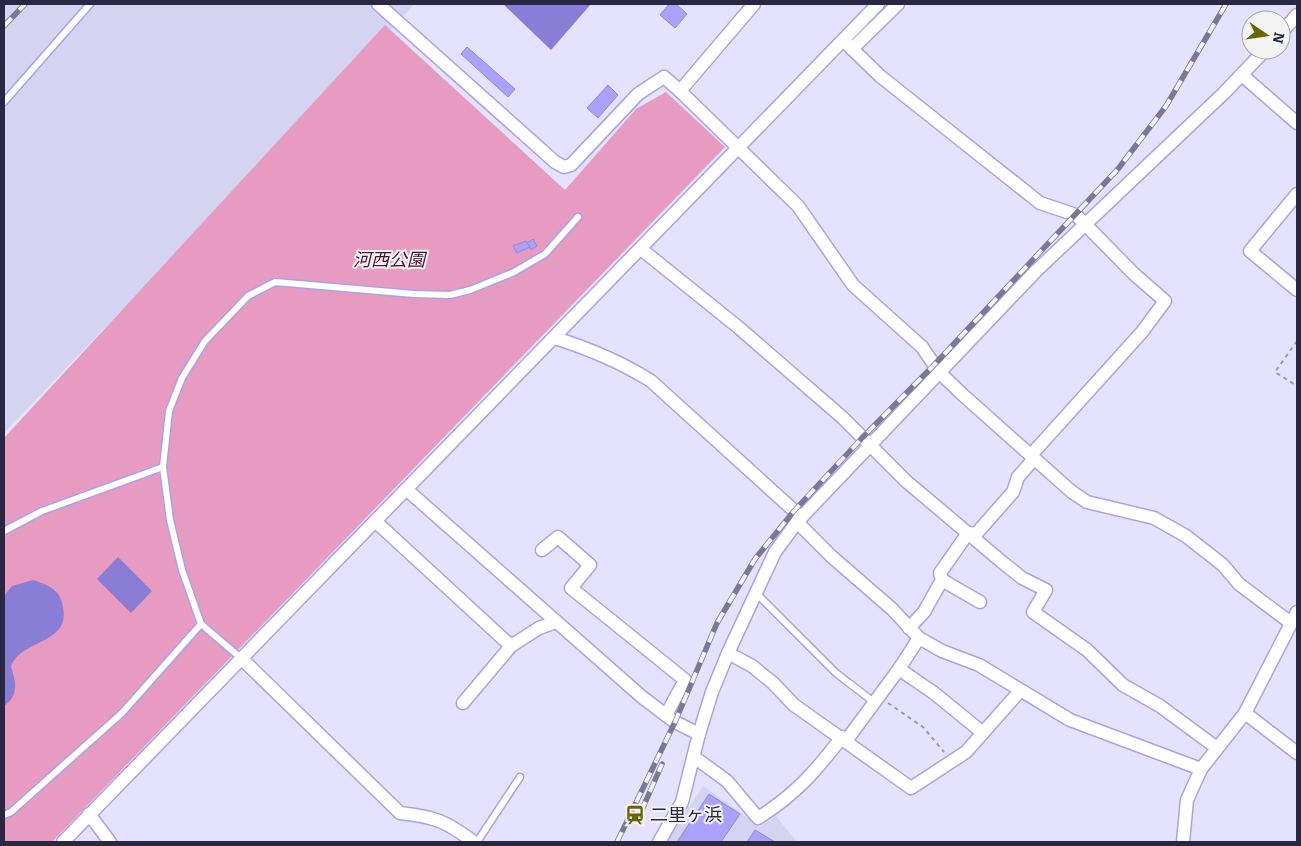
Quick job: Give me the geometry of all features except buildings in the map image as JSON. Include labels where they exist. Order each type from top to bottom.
[{"type":"street","points":[[378,4],[555,162],[564,167],[571,165],[638,94],[664,77],[740,148],[798,206],[853,285],[922,348],[940,372],[1072,492],[1087,502],[1154,518],[1186,536],[1223,565],[1239,584],[1294,617],[1245,713],[1201,769],[1187,800],[1183,842]]},
{"type":"street","points":[[680,91],[754,4]]},
{"type":"street","points":[[848,45],[878,4]]},
{"type":"street","points":[[63,842],[740,148],[848,45],[898,4]]},
{"type":"street","points":[[848,45],[880,76],[1040,203],[1069,211],[1086,224],[1134,274],[1165,301],[1142,332],[1031,455]]},
{"type":"street","points":[[659,842],[682,802],[699,734],[712,692],[728,653],[775,552],[799,520],[868,445],[1036,271],[1256,60]]},
{"type":"street","points":[[1242,75],[1297,123]]},
{"type":"street","points":[[1297,194],[1250,251],[1297,290]]},
{"type":"street","points":[[641,250],[738,327],[843,418],[868,445],[968,534],[1022,578],[1046,590],[1033,612],[1087,650],[1123,685],[1160,706],[1217,748]]},
{"type":"street","points":[[555,338],[595,350],[627,365],[652,382],[799,520],[831,556],[892,609],[919,638],[942,651],[979,665],[1070,720],[1201,769]]},
{"type":"street","points":[[968,534],[976,534],[1013,492],[1018,477],[1033,460],[1031,455]]},
{"type":"street","points":[[406,490],[642,697],[666,715],[699,734]]},
{"type":"street","points":[[375,521],[511,646]]},
{"type":"street","points":[[968,534],[940,574],[942,580],[980,602]]},
{"type":"street","points":[[542,550],[558,537],[590,565],[571,588],[684,680],[666,715]]},
{"type":"street","points":[[909,628],[924,612],[942,580]]},
{"type":"street","points":[[463,703],[511,646],[539,628],[556,622]]},
{"type":"street","points":[[694,757],[727,781],[758,818],[786,800],[812,776],[877,700],[919,638]]},
{"type":"street","points":[[728,653],[752,666],[773,683],[794,705],[911,788],[951,760],[966,752],[1020,691]]},
{"type":"street","points":[[242,659],[400,814],[425,816],[448,823],[475,842]]},
{"type":"street","points":[[899,669],[934,693],[983,733]]},
{"type":"street","points":[[1245,713],[1297,753]]},
{"type":"street","points":[[89,814],[110,842]]},
{"type":"lane","points":[[4,102],[90,4]]},
{"type":"lane","points":[[242,659],[201,624],[182,570],[170,520],[163,467],[169,411],[182,378],[205,341],[248,296],[275,282],[414,294],[450,295],[470,290],[514,272],[545,254],[578,217]]},
{"type":"lane","points":[[4,532],[42,511],[163,467]]},
{"type":"lane","points":[[755,592],[836,673],[877,700]]},
{"type":"lane","points":[[4,815],[26,799],[122,713],[201,624]]},
{"type":"lane","points":[[475,842],[520,777]]},
{"type":"path","points":[[1297,341],[1275,372],[1297,386]]},
{"type":"path","points":[[877,700],[923,727],[951,760]]},
{"type":"shaded area","points":[[4,4],[415,4],[4,433]]},
{"type":"shaded area","points":[[503,4],[591,4],[551,50]]},
{"type":"shaded area","points":[[118,557],[152,591],[131,613],[97,579]]},
{"type":"shaded area","points":[[33,580],[47,585],[58,594],[62,603],[64,617],[61,627],[54,634],[25,650],[17,657],[11,667],[15,683],[14,693],[9,702],[4,706],[4,596],[12,586]]},
{"type":"shaded area","points":[[703,786],[760,826],[776,816],[797,842],[666,842]]},
{"type":"green space","name":"河西公園","points":[[385,25],[565,190],[636,109],[666,92],[725,147],[52,842],[4,842],[4,438]]},
{"type":"railway","points":[[4,26],[25,4]]},
{"type":"railway","points":[[617,842],[675,722],[717,623],[755,559],[794,511],[1118,169],[1166,106],[1226,4]]},
{"type":"railway","points":[[641,812],[662,764]]},
{"type":"place","name":"二里ヶ浜","points":[[635,815]]}]
